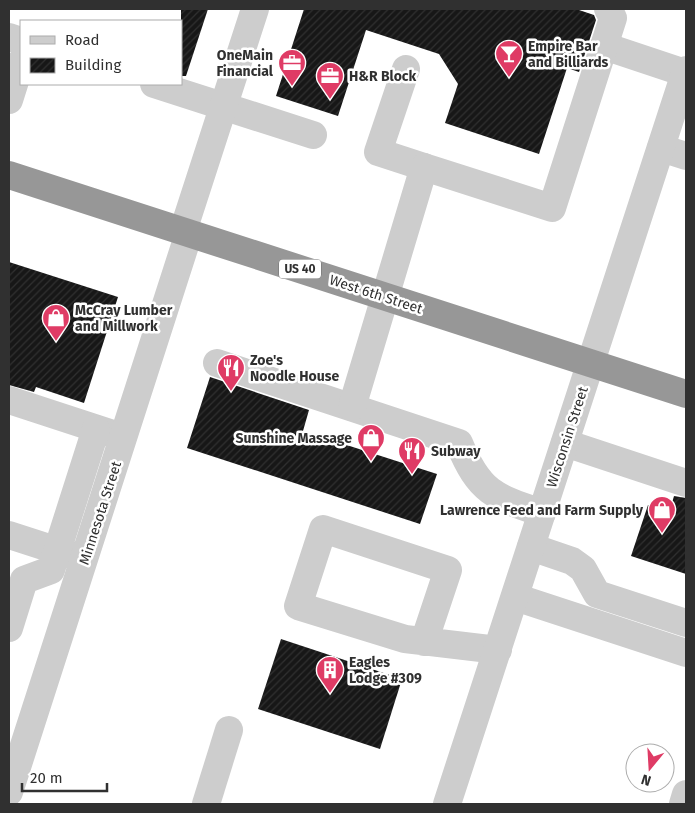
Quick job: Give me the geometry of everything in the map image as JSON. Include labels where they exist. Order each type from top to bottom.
[{"type":"highway","name":"West 6th Street","points":[[9,174],[686,394]]},
{"type":"street","name":"Minnesota Street","points":[[9,792],[19,726],[84,560],[124,438],[223,106],[255,9]]},
{"type":"street","points":[[406,69],[378,152],[552,208],[613,18],[608,9]]},
{"type":"street","points":[[604,46],[686,71]]},
{"type":"street","points":[[9,100],[20,65]]},
{"type":"street","name":"Wisconsin Street","points":[[447,804],[686,71]]},
{"type":"street","points":[[157,85],[313,136]]},
{"type":"street","points":[[661,148],[686,156]]},
{"type":"street","points":[[352,407],[424,167]]},
{"type":"street","points":[[217,363],[459,443],[470,468],[484,485],[502,499],[542,513]]},
{"type":"street","points":[[9,400],[124,438]]},
{"type":"street","points":[[9,628],[24,580],[51,570],[96,429]]},
{"type":"street","points":[[565,443],[686,483]]},
{"type":"street","points":[[424,642],[448,570],[324,529],[298,606],[405,640],[498,650]]},
{"type":"street","points":[[9,535],[84,560]]},
{"type":"street","points":[[531,547],[572,561],[583,569],[596,594],[686,623]]},
{"type":"street","points":[[515,597],[686,653]]},
{"type":"street","points":[[206,804],[229,730]]},
{"type":"street","points":[[683,804],[686,794]]},
{"type":"building","points":[[181,9],[208,9],[186,76],[182,76]]},
{"type":"building","name":"Empire Bar and Billiards","points":[[304,9],[576,9],[594,15],[596,20],[579,72],[567,68],[539,154],[445,123],[458,84],[439,54],[366,30],[338,116],[276,96]]},
{"type":"building","name":"McCray Lumber and Millwork","points":[[9,262],[118,297],[84,403],[36,387],[34,392],[9,385]]},
{"type":"building","points":[[210,377],[309,410],[303,431],[437,474],[420,524],[187,448]]},
{"type":"building","name":"Lawrence Feed and Farm Supply","points":[[674,496],[686,498],[686,574],[631,556],[648,505],[669,513]]},
{"type":"building","name":"Eagles Lodge #309","points":[[281,639],[402,679],[380,749],[258,709]]},
{"type":"place","name":"Empire Bar and Billiards","points":[[509,78]]},
{"type":"place","name":"OneMain Financial","points":[[292,87]]},
{"type":"place","name":"H&R Block","points":[[330,100]]},
{"type":"place","name":"McCray Lumber and Millwork","points":[[56,342]]},
{"type":"place","name":"Zoe's Noodle House","points":[[231,392]]},
{"type":"place","name":"Sunshine Massage","points":[[371,462]]},
{"type":"place","name":"Subway","points":[[412,475]]},
{"type":"place","name":"Lawrence Feed and Farm Supply","points":[[662,534]]},
{"type":"place","name":"Eagles Lodge #309","points":[[330,694]]}]
